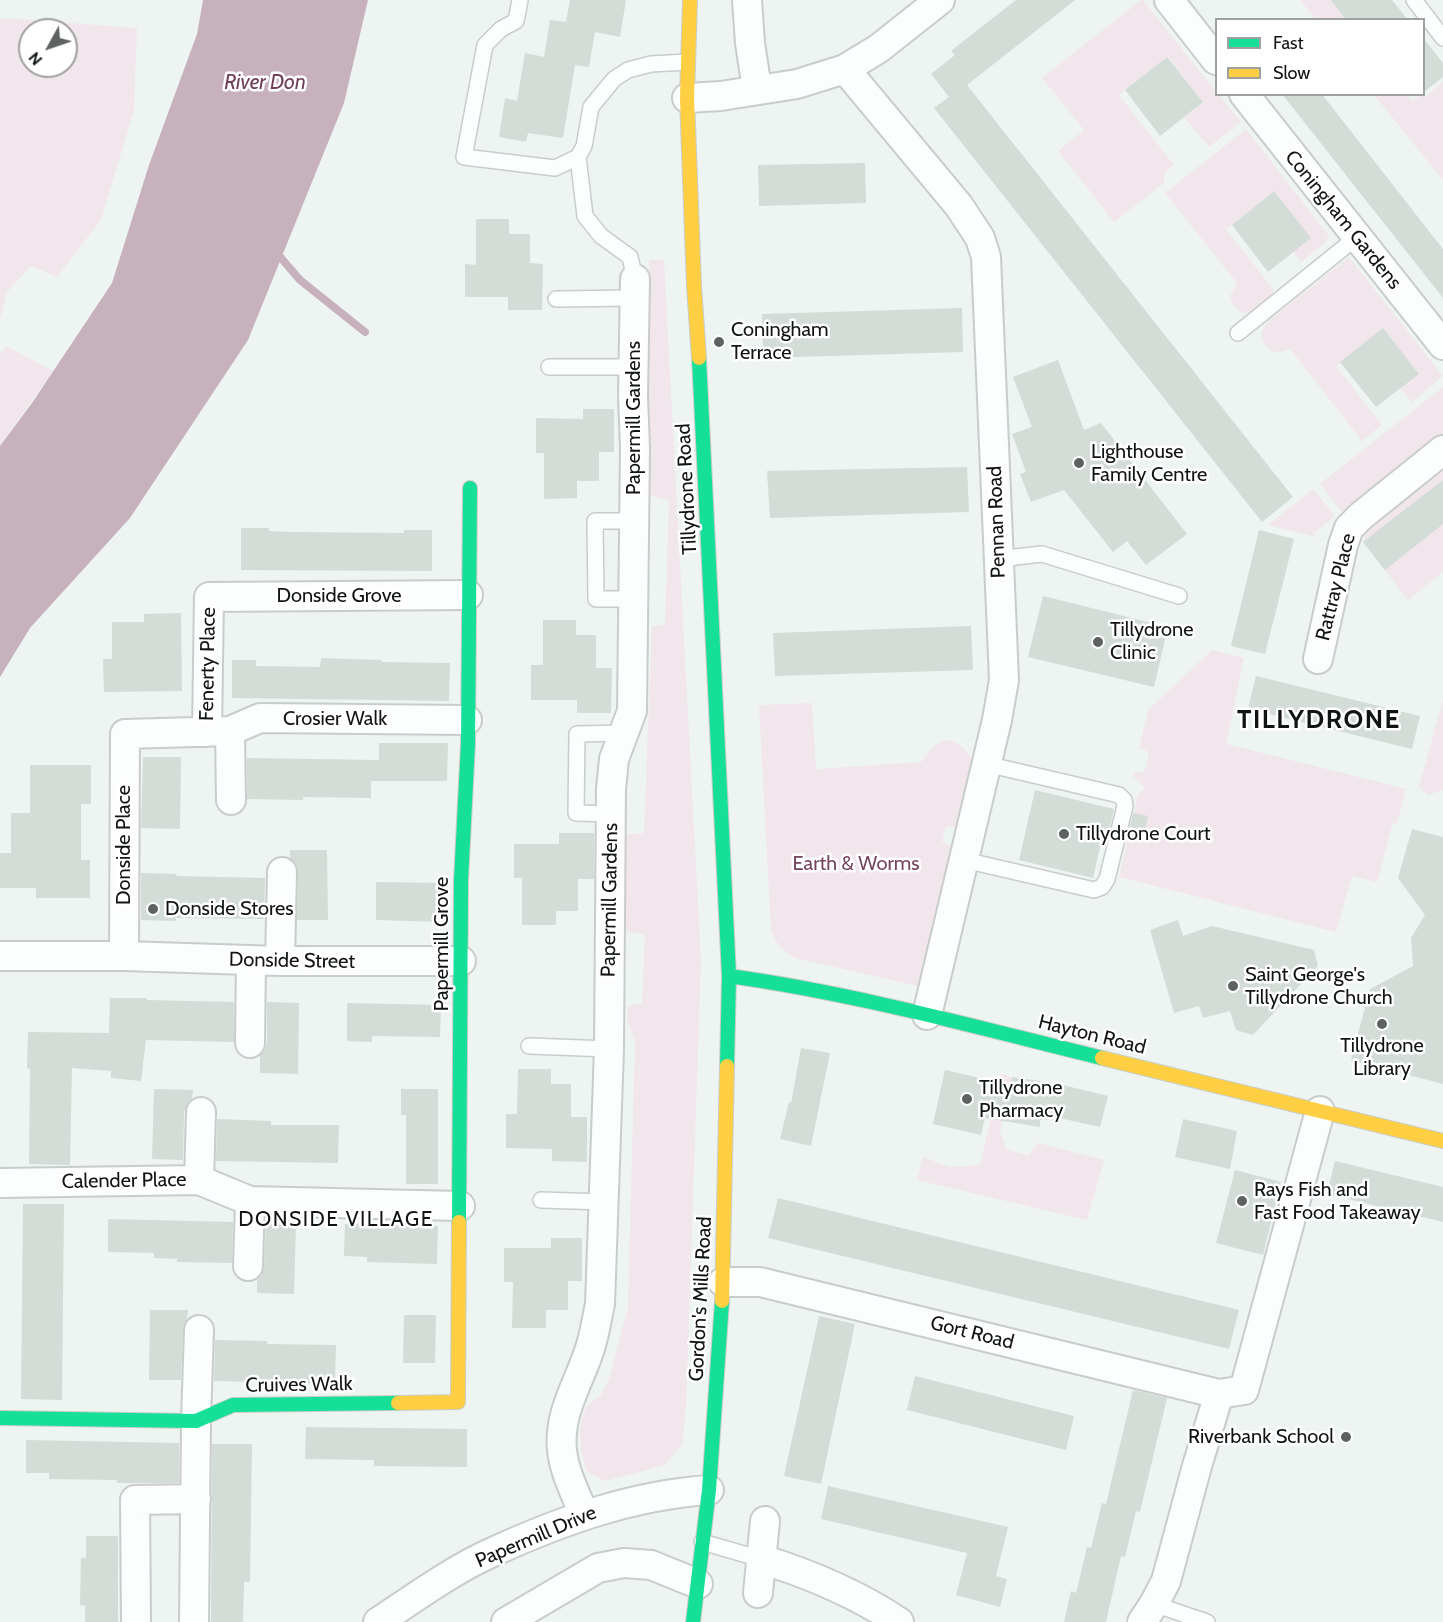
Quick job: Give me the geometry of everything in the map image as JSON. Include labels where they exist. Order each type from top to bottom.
[{"type":"street","name":"Tillydrone Road","points":[[690,0],[687,99],[694,286],[703,408],[729,976]]},
{"type":"street","points":[[747,0],[750,43],[757,89]]},
{"type":"street","points":[[687,99],[797,84],[844,69],[878,49],[940,0]]},
{"type":"street","points":[[1169,0],[1215,59]]},
{"type":"street","name":"Pennan Road","points":[[844,69],[959,206],[980,238],[986,257],[1004,680],[927,1015]]},
{"type":"street","name":"Coningham Gardens","points":[[1246,96],[1443,345]]},
{"type":"street","name":"Papermill Gardens","points":[[584,1515],[570,1481],[562,1451],[562,1424],[572,1391],[591,1346],[600,1304],[609,1049],[611,789],[614,759],[632,711],[635,289]]},
{"type":"street","name":"Rattray Place","points":[[1318,659],[1344,539],[1349,528],[1360,516],[1443,450]]},
{"type":"street","name":"Papermill Grove","points":[[458,1402],[461,880],[468,744],[470,488]]},
{"type":"street","name":"Donside Grove","points":[[209,597],[468,595]]},
{"type":"street","name":"Fenerty Place","points":[[209,597],[219,731],[231,800]]},
{"type":"street","name":"Crosier Walk","points":[[219,731],[260,718],[467,720]]},
{"type":"street","name":"Donside Place","points":[[124,956],[125,734],[219,731]]},
{"type":"street","points":[[280,961],[282,872]]},
{"type":"street","name":"Donside Street","points":[[0,956],[124,956],[280,961],[461,961]]},
{"type":"street","points":[[250,960],[250,1043]]},
{"type":"street","name":"Hayton Road","points":[[729,976],[766,981],[927,1015],[1443,1141]]},
{"type":"street","name":"Gordon's Mills Road","points":[[693,1622],[709,1490],[723,1282],[729,976]]},
{"type":"street","points":[[1148,1613],[1166,1581],[1197,1466],[1220,1394],[1244,1390],[1320,1111]]},
{"type":"street","points":[[199,1180],[201,1112]]},
{"type":"street","name":"Calender Place","points":[[0,1183],[199,1180],[250,1202],[460,1206]]},
{"type":"street","points":[[248,1266],[250,1202]]},
{"type":"street","name":"Gort Road","points":[[723,1282],[760,1282],[1220,1394]]},
{"type":"street","points":[[195,1622],[199,1330]]},
{"type":"street","name":"Cruives Walk","points":[[0,1418],[196,1421],[233,1405],[458,1402]]},
{"type":"street","name":"Papermill Drive","points":[[378,1622],[448,1576],[494,1551],[584,1515],[644,1498],[709,1490]]},
{"type":"street","points":[[136,1622],[135,1500],[196,1499]]},
{"type":"street","points":[[758,1593],[765,1521]]},
{"type":"street","points":[[761,1559],[809,1575],[846,1592],[899,1622]]},
{"type":"street","points":[[506,1622],[598,1568],[624,1563],[651,1565],[698,1584]]},
{"type":"lane","points":[[520,0],[516,21],[501,29],[484,45],[464,157],[555,168],[578,157]]},
{"type":"lane","points":[[1414,0],[1443,38]]},
{"type":"lane","points":[[556,300],[635,289],[630,257],[601,236],[585,216],[578,157],[584,146],[591,107],[614,79],[628,70],[651,64],[687,62]]},
{"type":"lane","points":[[1238,333],[1357,237]]},
{"type":"lane","points":[[549,367],[633,368]]},
{"type":"lane","points":[[633,598],[596,599],[595,521],[634,521]]},
{"type":"lane","points":[[998,559],[1042,554],[1179,596]]},
{"type":"lane","points":[[612,814],[576,813],[577,734],[624,733]]},
{"type":"lane","points":[[964,860],[1094,890],[1102,887],[1107,879],[1125,806],[1124,800],[1119,795],[986,764]]},
{"type":"lane","points":[[529,1046],[609,1049]]},
{"type":"lane","points":[[541,1200],[605,1202]]},
{"type":"lane","points":[[702,1542],[761,1559]]},
{"type":"lane","points":[[1148,1613],[1207,1622]]},
{"type":"green space","points":[[1143,0],[1215,91],[1215,96],[1220,96],[1241,122],[1209,147],[1184,117],[1203,102],[1168,57],[1125,90],[1119,95],[1174,165],[1165,172],[1164,183],[1114,222],[1058,151],[1084,130],[1042,78]]},
{"type":"green space","points":[[1300,0],[1331,0],[1345,18],[1314,18]]},
{"type":"green space","points":[[18,19],[18,78],[78,78],[78,24],[137,28],[134,110],[101,220],[57,277],[31,266],[7,292],[0,320],[0,20]]},
{"type":"green space","points":[[1443,82],[1443,180],[1375,96],[1408,96],[1412,101],[1420,96],[1425,97]]},
{"type":"green space","points":[[1246,129],[1329,236],[1326,242],[1301,262],[1293,252],[1274,192],[1226,229],[1274,290],[1261,306],[1242,313],[1232,304],[1230,296],[1237,283],[1165,193]]},
{"type":"green space","points":[[1349,257],[1443,376],[1412,402],[1400,388],[1418,373],[1383,329],[1336,366],[1382,425],[1362,441],[1290,349],[1275,352],[1267,348],[1261,334],[1268,321]]},
{"type":"green space","points":[[649,260],[664,260],[701,961],[686,1409],[682,1444],[665,1465],[605,1481],[587,1472],[581,1451],[580,1430],[586,1406],[601,1395],[609,1379],[628,1307],[635,1041],[627,1020],[628,1006],[642,1003],[645,935],[626,931],[622,835],[644,833],[652,626],[665,624],[669,501],[649,495]]},
{"type":"green space","points":[[6,346],[53,371],[0,446],[0,355]]},
{"type":"green space","points":[[1443,387],[1443,438],[1345,516],[1320,484]]},
{"type":"green space","points":[[1443,466],[1443,572],[1408,600],[1363,542],[1367,526]]},
{"type":"green space","points":[[1313,489],[1335,516],[1314,533],[1316,537],[1268,525]]},
{"type":"green space","points":[[1212,650],[1244,658],[1226,744],[1406,789],[1397,824],[1393,823],[1377,882],[1352,876],[1336,932],[1119,877],[1138,795],[1145,788],[1133,776],[1134,772],[1140,773],[1145,770],[1149,752],[1139,748],[1148,710]]},
{"type":"green space","points":[[1443,700],[1443,790],[1428,795],[1419,787]]},
{"type":"green space","name":"Earth & Worms","points":[[812,703],[816,769],[921,762],[935,746],[948,741],[960,746],[974,762],[959,826],[946,827],[942,842],[952,846],[944,878],[933,949],[925,974],[918,986],[795,958],[780,946],[771,931],[759,705]]},
{"type":"green space","points":[[1001,1074],[1012,1077],[1000,1132],[1007,1150],[1028,1155],[1038,1143],[1104,1160],[1087,1220],[917,1180],[923,1157],[950,1167],[980,1165]]},
{"type":"water","name":"River Don","points":[[203,0],[368,0],[344,103],[248,340],[130,518],[30,628],[0,677],[0,446],[32,403],[112,283],[149,165],[197,34]]},
{"type":"building","points":[[570,0],[626,0],[620,37],[595,32],[589,67],[575,65],[563,138],[528,133],[526,142],[499,137],[505,98],[517,101],[525,53],[544,57],[550,20],[566,22]]},
{"type":"building","points":[[1016,0],[1075,0],[967,85],[1293,497],[1262,522],[934,108],[949,97],[931,74],[955,55],[951,51]]},
{"type":"building","points":[[1331,0],[1392,0],[1406,18],[1344,18]]},
{"type":"building","points":[[1425,40],[1443,63],[1443,77],[1425,91]]},
{"type":"building","points":[[1167,57],[1203,102],[1160,136],[1125,90]]},
{"type":"building","points":[[1284,96],[1324,96],[1443,249],[1443,298]]},
{"type":"building","points":[[865,163],[866,203],[759,206],[758,165]]},
{"type":"building","points":[[1274,191],[1311,238],[1268,272],[1232,225]]},
{"type":"building","points":[[476,219],[509,219],[509,234],[530,234],[530,263],[543,264],[542,310],[508,310],[508,297],[465,297],[465,264],[476,265]]},
{"type":"building","points":[[962,308],[963,352],[763,358],[762,314]]},
{"type":"building","points":[[1383,328],[1419,374],[1376,407],[1340,362]]},
{"type":"building","name":"Lighthouse Family Centre","points":[[1058,360],[1084,430],[1101,423],[1187,534],[1146,565],[1127,541],[1113,552],[1064,490],[1031,502],[1020,474],[1026,472],[1012,434],[1032,427],[1013,377]]},
{"type":"building","points":[[583,409],[614,409],[614,452],[599,452],[599,481],[577,481],[577,498],[544,499],[544,453],[536,453],[536,418],[583,419]]},
{"type":"building","points":[[967,467],[969,512],[770,518],[767,471]]},
{"type":"building","points":[[1443,480],[1443,524],[1385,570],[1363,542]]},
{"type":"building","points":[[241,528],[269,528],[269,531],[292,532],[404,533],[404,530],[432,530],[432,571],[241,570]]},
{"type":"building","points":[[1259,530],[1294,539],[1265,654],[1231,646]]},
{"type":"building","name":"Tillydrone Clinic","points":[[1043,596],[1168,627],[1154,687],[1028,657]]},
{"type":"building","points":[[181,613],[182,691],[104,692],[103,659],[112,659],[112,622],[144,622],[144,614]]},
{"type":"building","points":[[543,620],[576,620],[576,635],[596,635],[596,668],[612,668],[611,713],[577,713],[577,700],[531,700],[531,665],[543,665]]},
{"type":"building","points":[[971,626],[973,670],[775,676],[773,633]]},
{"type":"building","points":[[321,658],[450,663],[449,701],[232,698],[232,660],[256,660],[256,666],[320,667]]},
{"type":"building","points":[[1256,676],[1420,716],[1412,749],[1248,709]]},
{"type":"building","points":[[379,743],[448,743],[447,781],[371,781],[371,798],[247,799],[247,758],[379,760]]},
{"type":"building","points":[[143,757],[181,757],[180,829],[141,828]]},
{"type":"building","points":[[30,765],[91,765],[91,804],[81,804],[81,860],[90,860],[90,898],[36,898],[36,888],[0,888],[0,853],[11,853],[11,813],[30,813]]},
{"type":"building","name":"Tillydrone Court","points":[[1035,790],[1114,809],[1109,831],[1104,830],[1093,878],[1019,860]]},
{"type":"building","points":[[1133,813],[1148,816],[1144,838],[1128,835]]},
{"type":"building","points":[[1412,829],[1443,837],[1443,1084],[1351,1060],[1370,989],[1413,966],[1411,938],[1425,915],[1398,878]]},
{"type":"building","points":[[559,833],[594,833],[594,879],[578,879],[578,911],[556,911],[556,925],[522,925],[522,878],[514,878],[514,844],[559,844]]},
{"type":"building","points":[[290,850],[327,850],[328,920],[297,920],[298,872],[296,864],[290,858]]},
{"type":"building","points":[[141,873],[265,878],[264,919],[141,920]]},
{"type":"building","points":[[376,882],[442,883],[442,922],[376,920]]},
{"type":"building","name":"Saint George's Tillydrone Church","points":[[1178,920],[1183,936],[1212,926],[1314,950],[1318,966],[1253,1035],[1236,1030],[1230,1011],[1203,1018],[1199,1006],[1174,1013],[1150,930]]},
{"type":"building","points":[[110,998],[234,1002],[234,1042],[146,1040],[141,1081],[111,1078],[111,1071],[72,1068],[70,1165],[29,1164],[28,1032],[109,1033]]},
{"type":"building","points":[[267,1002],[299,1003],[298,1074],[260,1073],[260,1055],[267,1043]]},
{"type":"building","points":[[347,1003],[441,1005],[440,1037],[372,1036],[372,1042],[347,1041]]},
{"type":"building","points":[[801,1048],[830,1053],[811,1146],[780,1139],[789,1102],[791,1103]]},
{"type":"building","points":[[518,1069],[551,1069],[551,1084],[571,1084],[571,1117],[587,1117],[587,1162],[552,1161],[552,1149],[506,1148],[506,1114],[517,1114]]},
{"type":"building","points":[[945,1070],[1010,1085],[1012,1077],[1054,1083],[1108,1096],[1100,1127],[1064,1119],[1040,1120],[1040,1127],[985,1118],[981,1135],[933,1124]]},
{"type":"building","points":[[154,1089],[193,1090],[192,1098],[184,1112],[183,1160],[152,1159]]},
{"type":"building","points":[[401,1089],[438,1089],[438,1184],[406,1184],[406,1115],[401,1115]]},
{"type":"building","points":[[217,1119],[271,1121],[271,1125],[339,1125],[338,1163],[216,1161]]},
{"type":"building","points":[[1183,1119],[1237,1131],[1230,1169],[1175,1157]]},
{"type":"building","points":[[1335,1161],[1443,1187],[1443,1222],[1327,1194]]},
{"type":"building","points":[[1235,1170],[1281,1182],[1263,1255],[1216,1243]]},
{"type":"building","points":[[778,1198],[1239,1310],[1229,1349],[768,1238]]},
{"type":"building","points":[[23,1204],[64,1204],[62,1400],[21,1399]]},
{"type":"building","points":[[108,1219],[233,1222],[232,1263],[177,1262],[177,1259],[154,1258],[154,1253],[108,1252]]},
{"type":"building","points":[[266,1222],[296,1223],[294,1294],[257,1293],[257,1280],[264,1267]]},
{"type":"building","points":[[345,1224],[438,1226],[437,1264],[367,1262],[367,1257],[344,1256]]},
{"type":"building","points":[[551,1238],[582,1238],[582,1281],[568,1281],[568,1310],[546,1310],[546,1328],[512,1328],[513,1282],[504,1282],[504,1248],[551,1248]]},
{"type":"building","points":[[150,1310],[188,1310],[183,1329],[181,1380],[149,1380]]},
{"type":"building","points":[[404,1315],[436,1315],[435,1363],[403,1363]]},
{"type":"building","points":[[819,1316],[855,1324],[821,1484],[784,1476]]},
{"type":"building","points":[[215,1340],[267,1341],[267,1344],[336,1345],[335,1384],[214,1381]]},
{"type":"building","points":[[915,1376],[1074,1416],[1066,1450],[907,1410]]},
{"type":"building","points":[[1133,1390],[1167,1398],[1140,1512],[1136,1511],[1125,1557],[1121,1556],[1106,1622],[1064,1622],[1071,1591],[1076,1593],[1087,1547],[1091,1548],[1102,1503],[1106,1504]]},
{"type":"building","points":[[306,1427],[467,1429],[467,1467],[374,1466],[374,1460],[305,1459]]},
{"type":"building","points":[[26,1440],[179,1443],[179,1483],[117,1483],[117,1480],[49,1479],[49,1473],[26,1473]]},
{"type":"building","points":[[212,1444],[252,1444],[250,1582],[244,1582],[243,1622],[211,1622]]},
{"type":"building","points":[[828,1486],[1008,1527],[996,1576],[1007,1579],[1000,1607],[956,1595],[967,1553],[821,1519]]},
{"type":"building","points":[[86,1536],[118,1536],[118,1622],[85,1622],[85,1606],[80,1605],[81,1558],[86,1558]]},
{"type":"waterway","points":[[275,251],[300,280],[365,332]]},
{"type":"traffic: fast","points":[[699,358],[729,976],[727,1066]]},
{"type":"traffic: fast","points":[[459,1222],[461,880],[468,744],[470,488]]},
{"type":"traffic: fast","points":[[729,976],[869,1002],[1102,1058]]},
{"type":"traffic: fast","points":[[693,1622],[709,1490],[722,1301]]},
{"type":"traffic: fast","points":[[0,1418],[196,1421],[233,1405],[398,1403]]},
{"type":"traffic: slow","points":[[690,0],[687,98],[699,358]]},
{"type":"traffic: slow","points":[[1102,1058],[1443,1141]]},
{"type":"traffic: slow","points":[[722,1301],[727,1066]]},
{"type":"traffic: slow","points":[[398,1403],[458,1402],[459,1222]]},
{"type":"place","name":"Coningham Terrace","points":[[719,342]]},
{"type":"place","name":"Lighthouse Family Centre","points":[[1079,463]]},
{"type":"place","name":"Tillydrone Clinic","points":[[1098,642]]},
{"type":"place","name":"Tillydrone Court","points":[[1064,834]]},
{"type":"place","name":"Donside Stores","points":[[153,909]]},
{"type":"place","name":"Saint George's Tillydrone Church","points":[[1233,986]]},
{"type":"place","name":"Tillydrone Library","points":[[1382,1024]]},
{"type":"place","name":"Tillydrone Pharmacy","points":[[967,1099]]},
{"type":"place","name":"Rays Fish and Fast Food Takeaway","points":[[1242,1201]]},
{"type":"place","name":"Riverbank School","points":[[1346,1437]]},
{"type":"district","name":"TILLYDRONE","points":[[1319,720]]},
{"type":"district","name":"DONSIDE VILLAGE","points":[[336,1220]]}]
